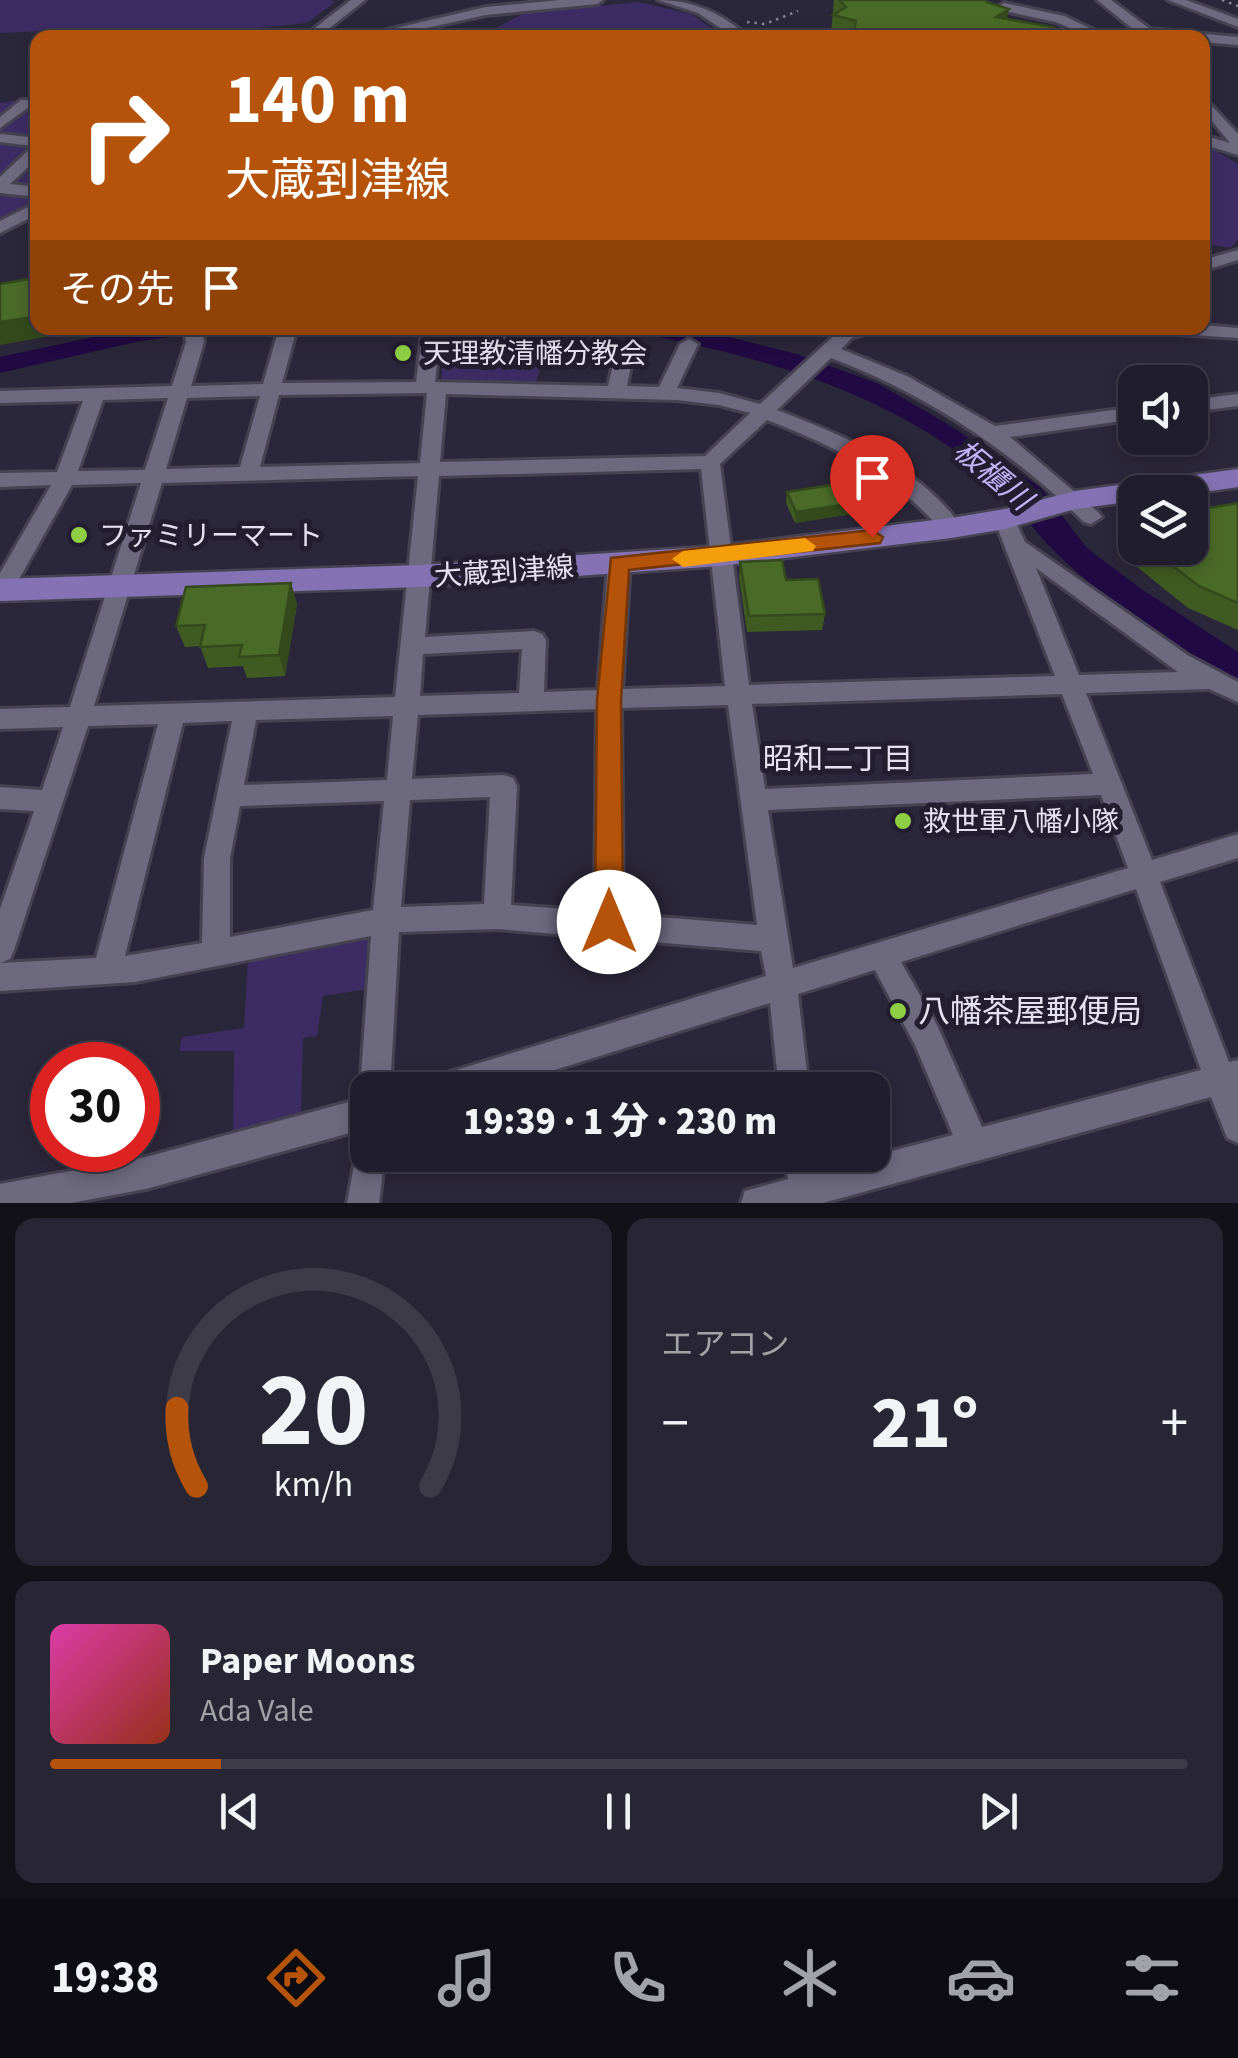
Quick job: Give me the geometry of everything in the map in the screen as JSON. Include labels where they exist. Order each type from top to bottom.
[{"type":"main road","name":"大蔵到津線","points":[[1,590],[421,576],[719,556],[952,528],[1238,478]]},
{"type":"main road","points":[[1208,501],[1238,497]]},
{"type":"main road","name":"大蔵到津線","points":[[1077,509],[1118,510]]},
{"type":"street","points":[[319,30],[359,0]]},
{"type":"street","points":[[399,30],[486,12],[597,0]]},
{"type":"street","points":[[664,0],[702,10],[732,30]]},
{"type":"street","points":[[1103,0],[1143,30]]},
{"type":"street","points":[[1174,0],[1238,23]]},
{"type":"street","points":[[1004,8],[1060,19],[1086,30]]},
{"type":"street","points":[[1210,39],[1238,40]]},
{"type":"street","points":[[0,101],[30,95]]},
{"type":"street","points":[[0,124],[30,103]]},
{"type":"street","points":[[1210,112],[1238,148]]},
{"type":"street","points":[[0,138],[30,141]]},
{"type":"street","points":[[1210,140],[1238,148]]},
{"type":"street","points":[[0,145],[30,148]]},
{"type":"street","points":[[0,187],[30,156]]},
{"type":"street","points":[[0,166],[30,168]]},
{"type":"street","points":[[0,187],[30,191]]},
{"type":"street","points":[[0,228],[30,211]]},
{"type":"street","points":[[1210,248],[1238,254]]},
{"type":"street","points":[[1210,263],[1238,254]]},
{"type":"street","points":[[1210,331],[1238,333]]},
{"type":"street","points":[[0,950],[12,875],[49,801],[79,716],[196,342],[194,335]]},
{"type":"street","points":[[248,474],[286,335]]},
{"type":"street","points":[[376,1072],[386,920],[421,576],[429,469],[432,335]]},
{"type":"street","points":[[0,480],[710,462],[826,352],[838,335]]},
{"type":"street","points":[[502,342],[623,360],[616,393]]},
{"type":"street","points":[[664,396],[689,344]]},
{"type":"street","points":[[537,389],[551,350]]},
{"type":"street","points":[[826,352],[938,400],[992,434],[1077,509]]},
{"type":"street","points":[[2,400],[431,387],[616,393],[736,403],[869,459],[940,509],[952,528]]},
{"type":"street","points":[[1,590],[65,479],[95,395]]},
{"type":"street","points":[[1208,404],[1238,400]]},
{"type":"street","points":[[992,434],[1118,416]]},
{"type":"street","points":[[710,462],[719,556],[792,1072]]},
{"type":"street","points":[[1005,519],[1020,548],[1146,876],[1229,1077],[1238,1127]]},
{"type":"street","points":[[1020,548],[1208,680],[1238,693]]},
{"type":"street","points":[[609,922],[609,700],[619,564]]},
{"type":"street","points":[[413,646],[534,640],[531,702]]},
{"type":"street","points":[[0,719],[1208,680]]},
{"type":"street","points":[[216,953],[217,858],[246,711]]},
{"type":"street","points":[[107,972],[174,714]]},
{"type":"street","points":[[756,800],[1110,784]]},
{"type":"street","points":[[228,796],[504,786],[497,916]]},
{"type":"street","points":[[0,798],[49,801]]},
{"type":"street","points":[[500,1072],[1238,846]]},
{"type":"street","points":[[0,977],[107,972],[386,920],[497,916],[609,922],[773,939]]},
{"type":"street","points":[[883,957],[926,1036],[974,1147]]},
{"type":"street","points":[[757,1203],[806,1196],[1229,1077]]},
{"type":"street","points":[[0,1200],[146,1173],[350,1117]]},
{"type":"street","points":[[363,1203],[367,1172]]},
{"type":"path","points":[[1222,0],[1238,6]]},
{"type":"path","points":[[742,20],[765,24],[798,11]]},
{"type":"shaded area","points":[[0,0],[335,2],[307,23],[241,30],[0,33]]},
{"type":"shaded area","points":[[638,2],[691,14],[714,30],[492,30],[525,13]]},
{"type":"shaded area","points":[[30,98],[30,208],[0,223],[0,103]]},
{"type":"shaded area","points":[[1210,148],[1238,164],[1238,240],[1230,248],[1210,244]]},
{"type":"shaded area","points":[[444,342],[545,352],[535,385],[441,381]]},
{"type":"shaded area","points":[[374,932],[369,989],[323,996],[317,1036],[303,1038],[301,1115],[233,1138],[234,1051],[179,1051],[182,1037],[244,1028],[248,959]]},
{"type":"water","points":[[102,335],[185,335],[140,341],[0,373],[0,357]]},
{"type":"water","name":"板櫃川","points":[[646,335],[721,335],[797,354],[879,384],[954,428],[1041,488],[1087,548],[1238,652],[1238,682],[1164,639],[1118,606],[1053,550],[999,486],[957,452],[913,424],[816,380],[714,349]]},
{"type":"building","points":[[839,0],[986,0],[1009,9],[996,17],[1058,30],[854,30],[856,21],[833,15],[846,7]]},
{"type":"building","points":[[30,279],[30,317],[0,322],[0,284]]},
{"type":"building","points":[[844,483],[854,503],[796,512],[787,492]]},
{"type":"building","points":[[1238,503],[1238,603],[1199,586],[1171,565],[1208,565],[1208,508]]},
{"type":"building","points":[[782,560],[786,580],[818,579],[825,614],[749,616],[740,562]]},
{"type":"building","points":[[291,583],[279,655],[239,657],[242,645],[200,647],[205,625],[176,626],[186,587]]},
{"type":"slow traffic","points":[[683,559],[805,546]]},
{"type":"place","name":"天理教清幡分教会","points":[[403,353]]},
{"type":"place","name":"ファミリーマート","points":[[79,535]]},
{"type":"place","name":"救世軍八幡小隊","points":[[903,821]]},
{"type":"place","name":"八幡茶屋郵便局","points":[[898,1011]]},
{"type":"district","name":"昭和二丁目","points":[[838,759]]},
{"type":"route","points":[[609,922],[609,700],[619,564],[872,537]]}]
